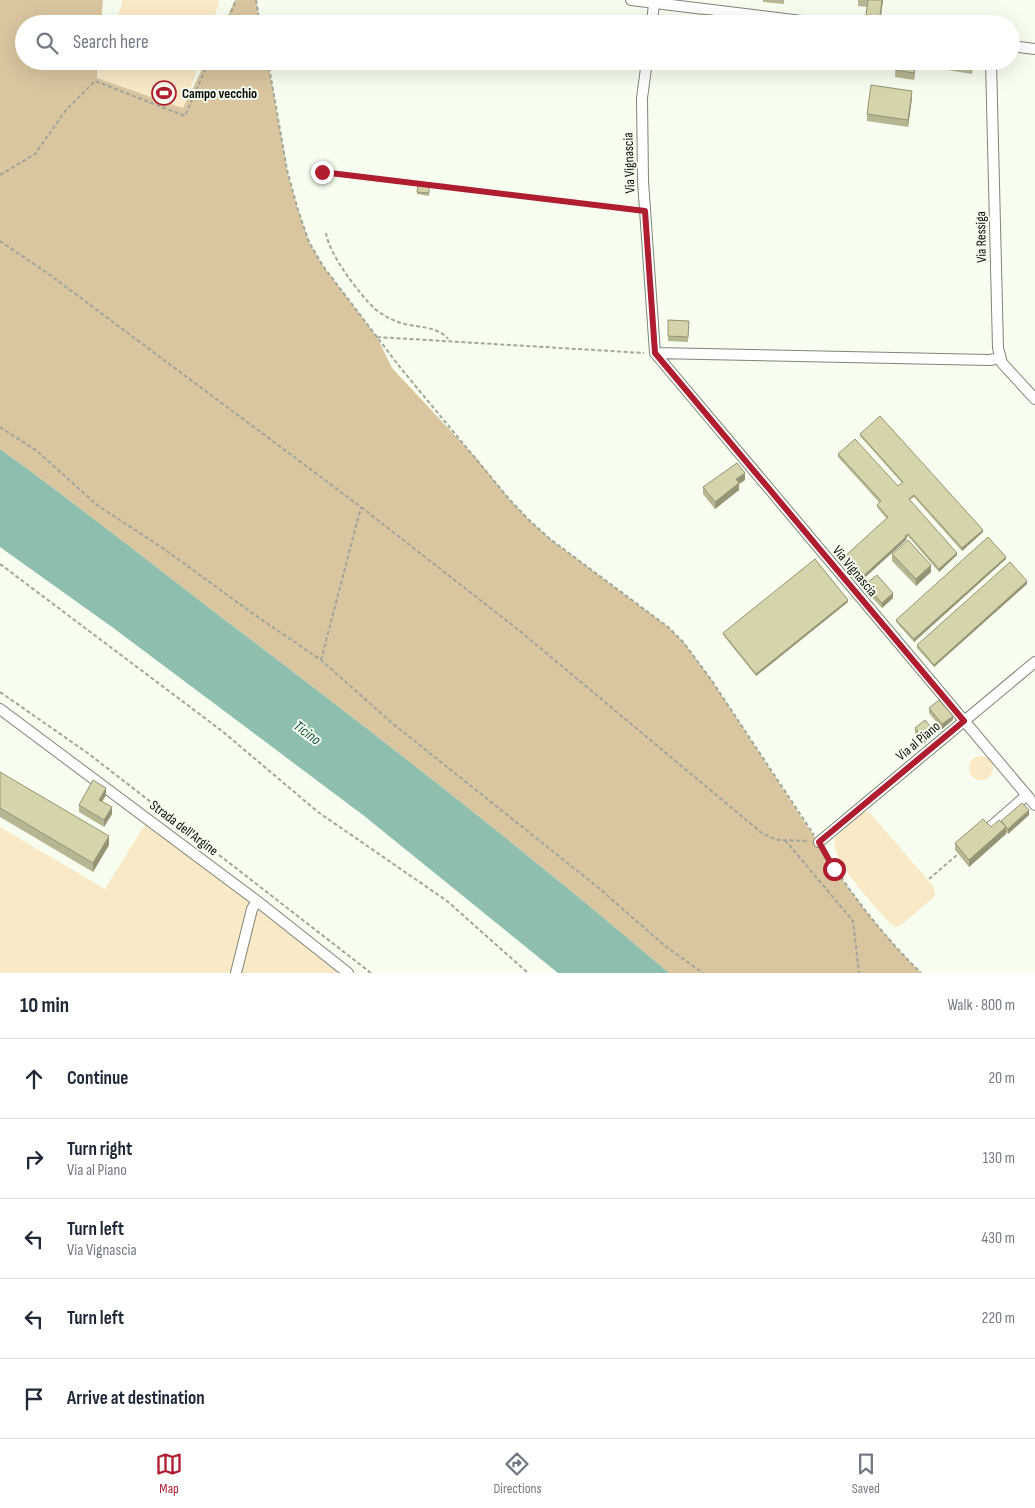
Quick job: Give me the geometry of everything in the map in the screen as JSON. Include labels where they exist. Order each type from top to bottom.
[{"type":"street","points":[[631,0],[752,15]]},
{"type":"street","points":[[653,15],[654,3]]},
{"type":"street","points":[[1020,47],[1035,49]]},
{"type":"street","name":"Via Vignascia","points":[[645,70],[642,98],[645,211],[655,353],[1035,805]]},
{"type":"street","name":"Via Ressiga","points":[[991,70],[998,348],[1000,358]]},
{"type":"street","points":[[655,353],[1000,358],[1035,400]]},
{"type":"street","name":"Via al Piano","points":[[819,842],[1035,662]]},
{"type":"street","name":"Strada dell'Argine","points":[[0,709],[257,901],[348,973]]},
{"type":"street","points":[[987,830],[1028,795]]},
{"type":"street","points":[[236,973],[252,908],[257,901]]},
{"type":"path","points":[[230,15],[236,0]]},
{"type":"path","points":[[256,0],[258,15]]},
{"type":"path","points":[[0,175],[35,154],[66,110],[95,81],[185,116],[205,70]]},
{"type":"path","points":[[270,70],[287,170],[309,242],[323,266],[399,366],[509,499],[529,520],[550,539],[668,627],[684,643],[712,681],[819,842],[834,869],[868,915],[920,973]]},
{"type":"path","points":[[322,172],[645,211]]},
{"type":"path","points":[[326,232],[327,240],[336,257],[357,288],[376,310],[399,323],[439,332],[449,340]]},
{"type":"path","points":[[0,241],[66,287],[361,507],[521,632],[763,834],[770,838],[819,842]]},
{"type":"path","points":[[377,337],[655,353]]},
{"type":"path","points":[[0,427],[37,451],[97,505],[164,549],[321,660],[392,723],[600,889],[664,946],[703,973]]},
{"type":"path","points":[[321,660],[361,507]]},
{"type":"path","points":[[0,564],[222,731],[318,812],[447,901],[528,973]]},
{"type":"path","points":[[0,692],[96,760],[371,973]]},
{"type":"path","points":[[785,840],[853,921],[859,973]]},
{"type":"path","points":[[929,879],[958,854]]},
{"type":"shaded area","points":[[0,0],[103,0],[102,15],[15,15],[15,70],[97,70],[97,78],[183,108],[202,70],[270,70],[287,170],[309,242],[323,266],[377,337],[392,368],[477,459],[509,499],[529,520],[550,539],[668,627],[684,643],[712,681],[836,871],[876,924],[921,973],[669,973],[504,836],[391,747],[84,511],[0,449]]},
{"type":"shaded area","points":[[123,0],[220,0],[215,15],[118,15]]},
{"type":"shaded area","points":[[235,0],[256,0],[258,15],[228,15]]},
{"type":"shaded area","name":"Campo vecchio","points":[[99,70],[197,70],[184,108],[97,78]]},
{"type":"shaded area","points":[[981,756],[989,760],[993,768],[989,776],[981,780],[973,776],[969,768],[973,760]]},
{"type":"shaded area","points":[[865,811],[870,813],[934,887],[935,896],[900,926],[896,927],[891,924],[865,896],[846,870],[835,847],[835,838]]},
{"type":"shaded area","points":[[147,821],[250,902],[232,973],[0,973],[0,827],[105,889]]},
{"type":"shaded area","points":[[257,908],[264,909],[345,973],[241,973]]},
{"type":"water","name":"Ticino","points":[[0,449],[84,511],[391,747],[504,836],[669,973],[558,973],[363,815],[112,627],[0,547]]},
{"type":"building","points":[[868,0],[882,0],[880,15],[866,15]]},
{"type":"building","points":[[895,70],[914,70],[914,73]]},
{"type":"building","points":[[871,85],[912,91],[908,120],[867,114]]},
{"type":"building","points":[[418,185],[429,186],[429,193],[417,192]]},
{"type":"building","points":[[668,320],[689,321],[688,337],[668,336]]},
{"type":"building","points":[[880,416],[983,530],[962,548],[914,495],[909,499],[957,553],[939,569],[908,534],[861,578],[843,558],[888,517],[877,505],[881,501],[838,454],[855,439],[898,486],[903,482],[860,434]]},
{"type":"building","points":[[737,463],[745,473],[736,479],[739,483],[715,502],[703,487]]},
{"type":"building","points":[[988,537],[1006,557],[914,639],[896,620]]},
{"type":"building","points":[[908,540],[931,565],[916,579],[892,554]]},
{"type":"building","points":[[815,559],[848,600],[756,674],[723,633]]},
{"type":"building","points":[[1010,562],[1027,581],[934,665],[917,645]]},
{"type":"building","points":[[877,575],[893,593],[882,603],[865,585]]},
{"type":"building","points":[[939,700],[953,716],[942,724],[929,708]]},
{"type":"building","points":[[925,720],[934,731],[924,739],[915,728]]},
{"type":"building","points":[[0,772],[109,836],[93,863],[0,808]]},
{"type":"building","points":[[93,780],[106,788],[99,800],[112,807],[104,820],[79,805]]},
{"type":"building","points":[[1022,803],[1029,810],[1008,829],[1001,821]]},
{"type":"building","points":[[983,819],[991,827],[999,820],[1006,827],[969,860],[955,843]]},
{"type":"place","name":"Campo vecchio","points":[[164,93]]},
{"type":"route","points":[[322,172],[645,211],[655,353],[964,721],[819,842],[834,869]]}]
